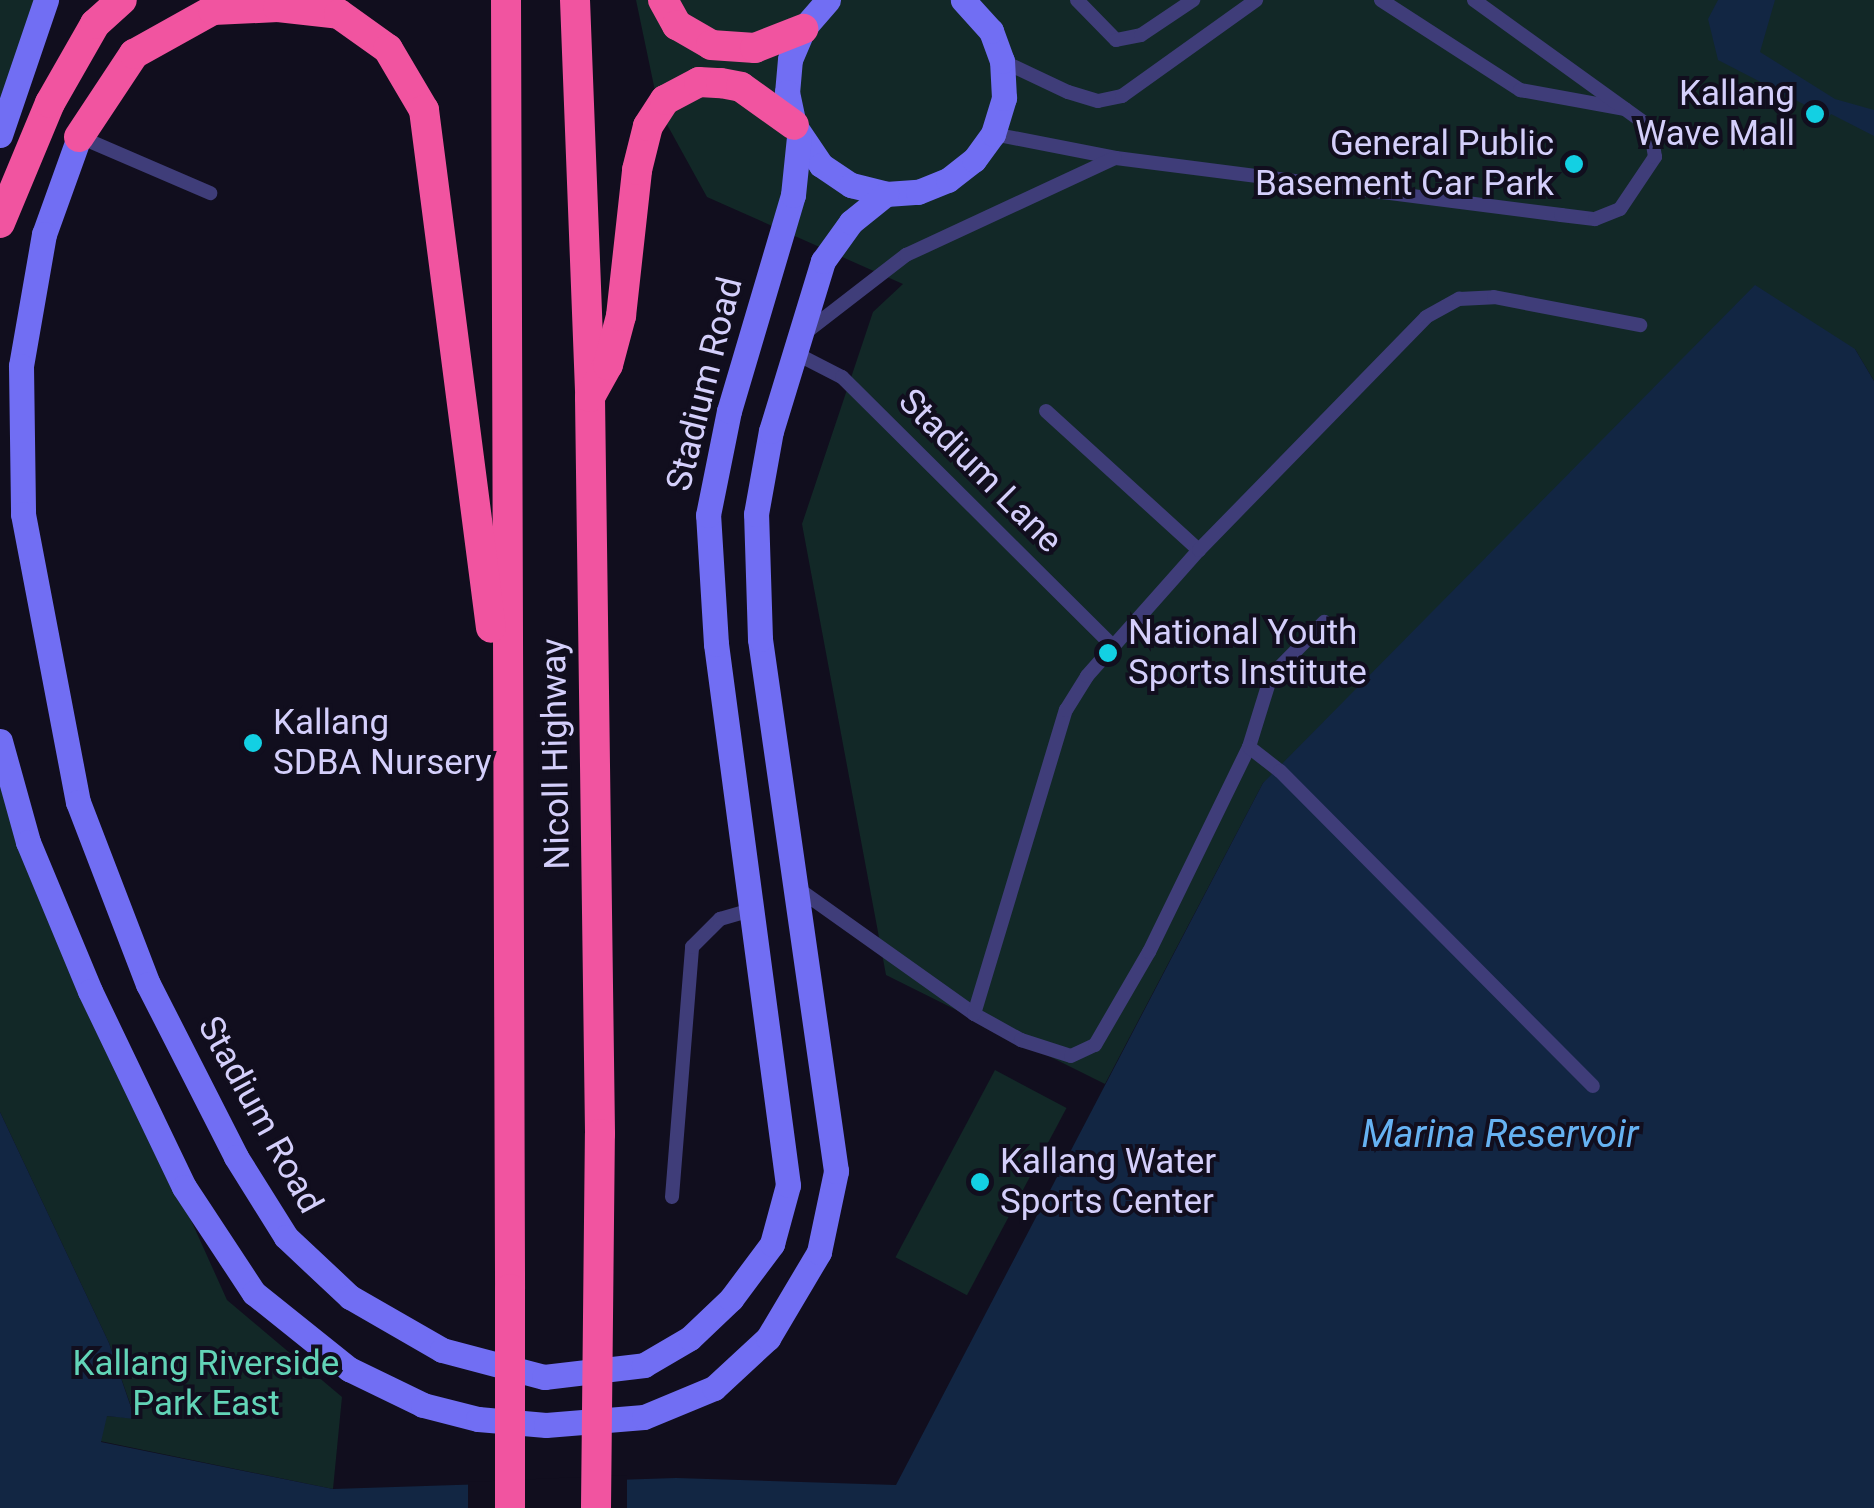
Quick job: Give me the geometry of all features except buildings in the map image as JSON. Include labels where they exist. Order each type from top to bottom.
[{"type":"highway","points":[[0,223],[50,103],[96,24],[122,0]]},
{"type":"highway","name":"Nicoll Highway","points":[[506,0],[511,430],[504,725],[511,984],[510,1508]]},
{"type":"highway","name":"Nicoll Highway","points":[[574,0],[590,398],[600,1134],[596,1508]]},
{"type":"highway","points":[[663,0],[677,25],[711,45],[755,48],[803,28]]},
{"type":"highway","points":[[79,136],[134,54],[213,10],[278,7],[339,14],[388,50],[424,110],[504,725]]},
{"type":"highway","points":[[590,398],[617,332],[636,170],[648,126],[665,100],[699,82],[740,86],[796,131]]},
{"type":"street","points":[[0,135],[46,0]]},
{"type":"street","points":[[803,28],[828,0]]},
{"type":"street","points":[[796,131],[822,165],[851,185],[886,194],[918,192],[948,180],[974,160],[993,134],[1004,98],[1002,61],[991,31],[963,0]]},
{"type":"street","name":"Stadium Road","points":[[79,136],[44,234],[21,366],[23,514],[44,645],[78,802],[148,984],[236,1156],[286,1237],[350,1297],[442,1350],[544,1377],[644,1365],[690,1338],[731,1299],[772,1244],[788,1186],[755,909],[716,644],[708,515],[730,411],[794,194],[796,131],[787,92],[790,59],[803,28]]},
{"type":"street","points":[[0,741],[28,842],[90,991],[184,1186],[254,1292],[348,1369],[423,1404],[478,1418],[546,1425],[644,1417],[714,1388],[778,1320],[819,1252],[836,1170],[760,640],[756,514],[797,345],[823,260],[851,222],[886,194]]},
{"type":"lane","points":[[1076,0],[1116,40],[1141,35],[1193,0]]},
{"type":"lane","points":[[1002,61],[1068,92],[1098,101],[1122,96],[1256,0]]},
{"type":"lane","points":[[1382,0],[1520,90],[1631,110]]},
{"type":"lane","points":[[993,134],[1116,158],[1595,219],[1633,196],[1655,158],[1650,127],[1474,0]]},
{"type":"lane","points":[[79,136],[210,193]]},
{"type":"lane","points":[[797,345],[906,255],[1116,158]]},
{"type":"lane","points":[[974,1014],[1066,710],[1113,646],[1199,550],[1426,317],[1459,299],[1494,297],[1640,325]]},
{"type":"lane","name":"Stadium Lane","points":[[797,345],[842,377],[1113,646]]},
{"type":"lane","points":[[1046,411],[1199,550]]},
{"type":"lane","points":[[796,887],[974,1014],[1052,1053],[1070,1056],[1095,1045],[1158,936],[1248,748],[1271,676],[1324,622]]},
{"type":"lane","points":[[1248,748],[1280,770],[1593,1086]]},
{"type":"lane","points":[[672,1197],[692,947],[720,918],[755,909]]},
{"type":"green space","points":[[0,0],[46,0],[0,135]]},
{"type":"green space","points":[[636,0],[1874,0],[1874,381],[1855,349],[1263,783],[1105,1084],[886,975],[802,524],[873,312],[903,284],[707,197],[659,110]]},
{"type":"green space","name":"Kallang Riverside Park East","points":[[0,743],[158,1147],[227,1300],[342,1397],[333,1489],[100,1441],[106,1416],[135,1418],[109,1343],[0,1112]]},
{"type":"green space","name":"Kallang Water Sports Center","points":[[995,1070],[1067,1108],[967,1295],[895,1257]]},
{"type":"water","points":[[1718,0],[1775,0],[1760,52],[1835,99],[1874,110],[1874,136],[1831,114],[1825,123],[1807,114],[1809,107],[1718,60],[1708,19]]},
{"type":"water","name":"Marina Reservoir","points":[[1755,285],[1855,349],[1874,381],[1874,1508],[0,1508],[0,1112],[109,1343],[135,1419],[107,1416],[101,1442],[333,1489],[676,1478],[896,1485],[1263,783]]},
{"type":"pier","points":[[627,1475],[627,1508],[468,1508],[468,1482]]},
{"type":"place","name":"Kallang Wave Mall","points":[[1815,114]]},
{"type":"place","name":"General Public Basement Car Park","points":[[1574,164]]},
{"type":"place","name":"National Youth Sports Institute","points":[[1108,653]]},
{"type":"place","name":"Kallang SDBA Nursery","points":[[253,743]]},
{"type":"place","name":"Kallang Water Sports Center","points":[[980,1182]]}]
